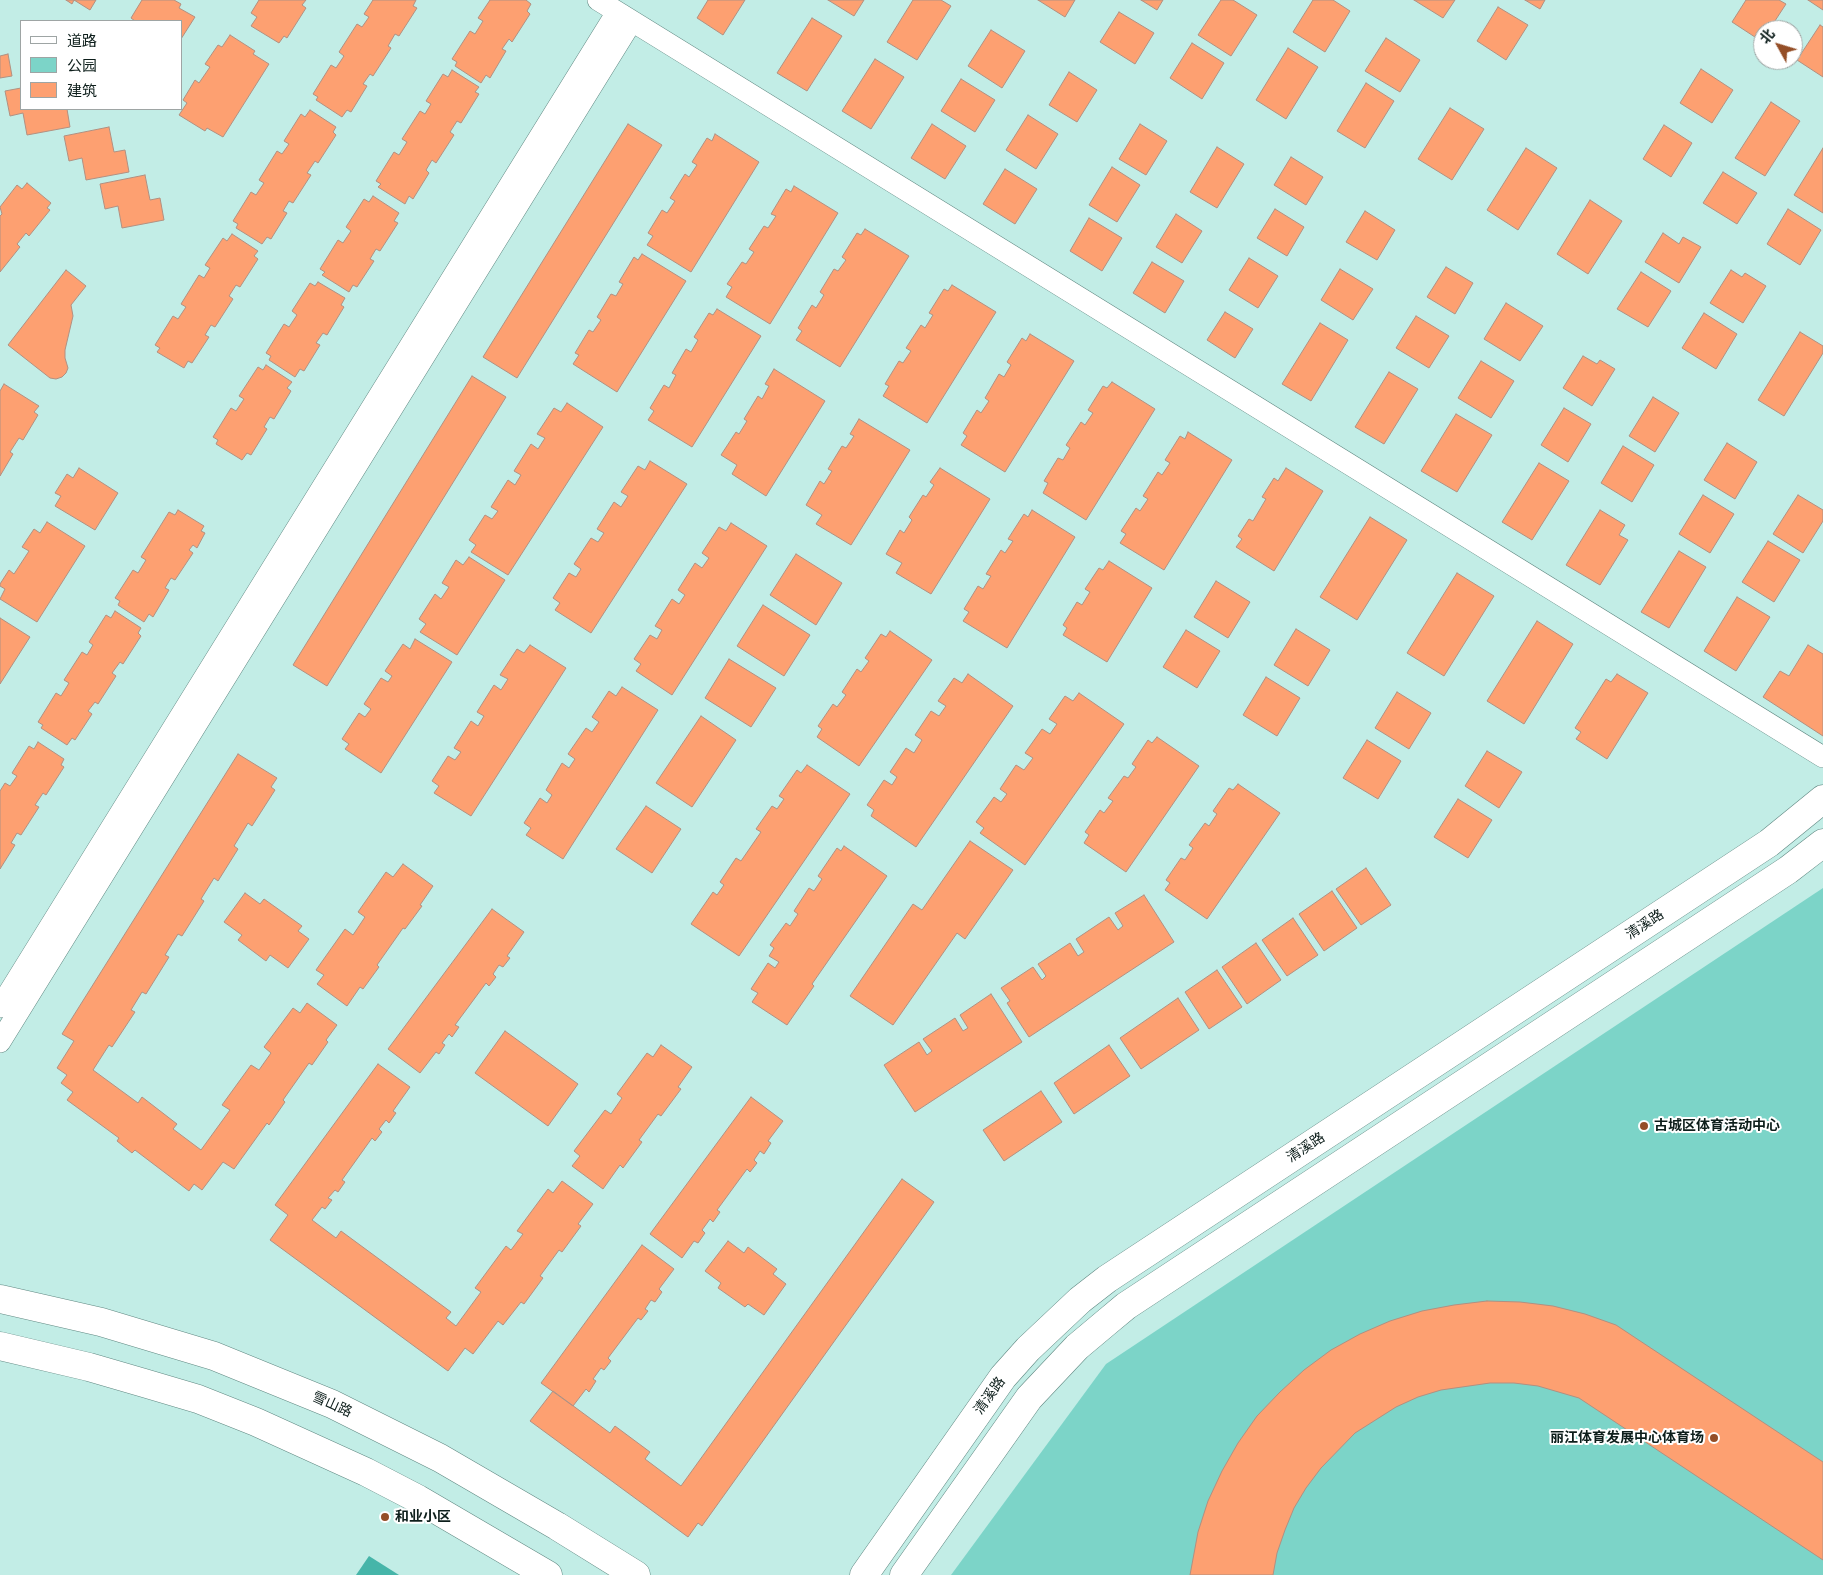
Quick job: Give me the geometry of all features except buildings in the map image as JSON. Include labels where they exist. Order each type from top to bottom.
[{"type":"street","points":[[598,0],[1823,757]]},
{"type":"street","points":[[0,1007],[625,16]]},
{"type":"street","points":[[0,1042],[625,16]]},
{"type":"street","name":"清溪路","points":[[864,1575],[1003,1377],[1035,1342],[1080,1300],[1115,1274],[1755,853],[1823,799]]},
{"type":"street","points":[[904,1575],[1028,1398],[1077,1347],[1126,1306],[1788,870],[1823,842]]},
{"type":"street","name":"雪山路","points":[[0,1299],[101,1322],[214,1356],[332,1404],[440,1458],[557,1526],[636,1575]]},
{"type":"street","points":[[0,1346],[80,1365],[144,1383],[198,1400],[256,1422],[366,1472],[418,1499],[548,1575]]},
{"type":"green space","name":"古城区体育活动中心","points":[[1823,888],[1823,1575],[951,1575],[1106,1364]]},
{"type":"water","points":[[369,1556],[399,1575],[356,1575]]},
{"type":"place","name":"古城区体育活动中心","points":[[1644,1126]]},
{"type":"place","name":"丽江体育发展中心体育场","points":[[1714,1438]]},
{"type":"place","name":"和业小区","points":[[385,1517]]}]
